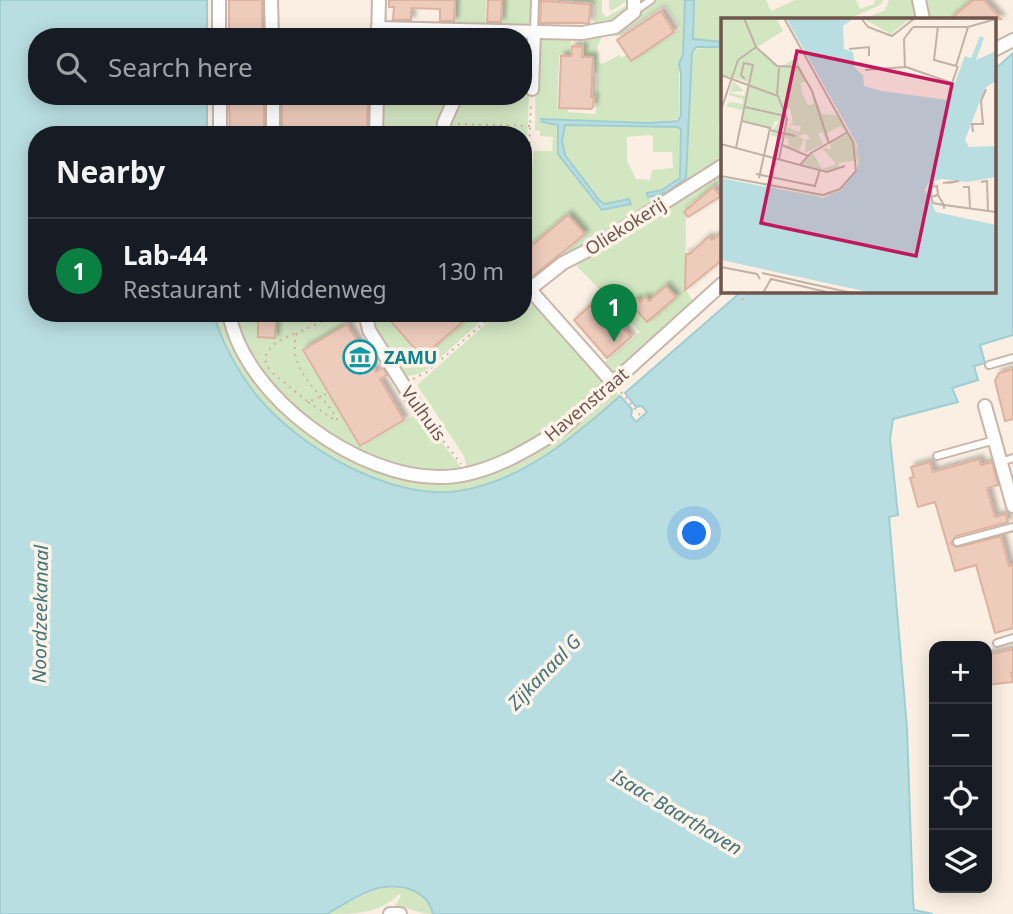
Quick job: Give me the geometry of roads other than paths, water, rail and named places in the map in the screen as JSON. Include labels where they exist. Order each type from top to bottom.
[{"type":"street","points":[[219,0],[219,28]]},
{"type":"street","points":[[271,0],[272,28]]},
{"type":"street","points":[[378,28],[379,0]]},
{"type":"street","points":[[919,0],[923,18]]},
{"type":"street","points":[[532,89],[534,32],[582,33],[615,27],[634,6]]},
{"type":"street","points":[[996,49],[1013,40]]},
{"type":"street","points":[[219,105],[220,126]]},
{"type":"street","points":[[273,105],[273,126]]},
{"type":"street","points":[[376,126],[377,105]]},
{"type":"street","points":[[445,126],[453,105]]},
{"type":"street","name":"Oliekokerij","points":[[532,283],[721,167]]},
{"type":"street","name":"Havenstraat","points":[[232,322],[249,362],[265,385],[284,405],[331,442],[366,460],[407,475],[444,477],[468,474],[491,466],[538,444],[564,427],[721,286]]},
{"type":"street","points":[[532,292],[613,383]]},
{"type":"street","name":"Vulhuis","points":[[366,322],[419,410]]},
{"type":"street","points":[[985,406],[995,440],[1007,460],[1013,506]]},
{"type":"street","points":[[390,914],[400,914]]},
{"type":"lane","points":[[534,32],[535,0]]},
{"type":"lane","points":[[634,6],[651,0]]},
{"type":"lane","points":[[989,365],[1013,358]]},
{"type":"lane","points":[[937,456],[995,440]]},
{"type":"lane","points":[[957,542],[1013,527]]},
{"type":"lane","points":[[997,643],[1013,638]]},
{"type":"water","points":[[0,0],[207,0],[207,28],[28,28],[28,105],[207,105],[207,126],[28,126],[28,322],[216,322],[231,357],[258,397],[297,434],[348,466],[376,479],[404,488],[432,492],[458,491],[481,486],[525,468],[565,442],[620,396],[632,409],[631,416],[636,422],[647,412],[642,406],[636,407],[625,393],[741,292],[996,292],[996,68],[1013,53],[1013,335],[980,345],[985,363],[974,366],[978,380],[952,388],[958,402],[893,419],[890,439],[898,515],[889,517],[907,728],[913,901],[914,910],[933,914],[433,914],[421,895],[392,887],[378,888],[327,914],[0,914]]},
{"type":"water","points":[[685,0],[694,0],[693,39],[721,42],[721,47],[696,47],[692,52],[686,178],[667,192],[648,197],[647,193],[662,190],[680,178],[681,130],[678,127],[565,125],[562,141],[565,155],[600,201],[605,204],[629,199],[631,204],[602,210],[558,154],[558,125],[542,122],[541,119],[649,123],[678,121],[681,116],[679,64],[683,54]]},
{"type":"place","name":"Lab-44","points":[[614,342]]},
{"type":"place","name":"ZAMU","points":[[360,357]]},
{"type":"water label","name":"Noordzeekanaal","points":[[40,614]]},
{"type":"water label","name":"Zijkanaal G","points":[[544,672]]},
{"type":"water label","name":"Isaac Baarthaven","points":[[677,812]]}]
